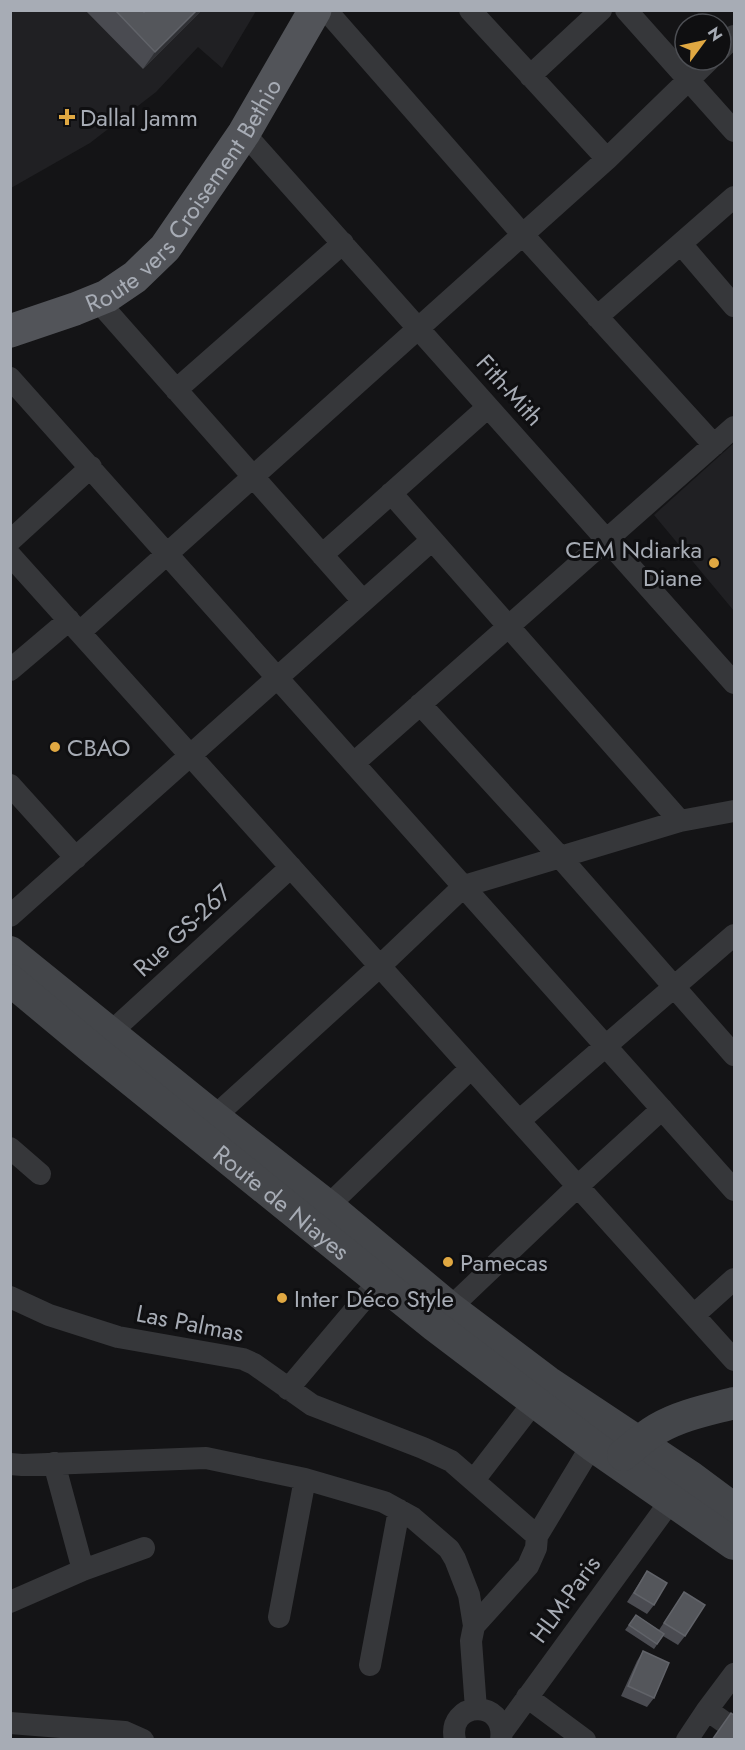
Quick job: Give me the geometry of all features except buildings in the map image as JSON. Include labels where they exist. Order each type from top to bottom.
[{"type":"main road","name":"Route vers Croisement Bethio","points":[[10,331],[107,296],[135,277],[165,248],[244,133],[315,10]]},
{"type":"main road","name":"Route de Niayes","points":[[10,952],[328,1206],[450,1308],[548,1382],[616,1450],[672,1499],[735,1544]]},
{"type":"main road","name":"Route de Niayes","points":[[10,980],[435,1326],[534,1402],[616,1450],[691,1477],[735,1509]]},
{"type":"main road","points":[[616,1450],[669,1423],[697,1412],[735,1403]]},
{"type":"street","points":[[326,10],[523,236],[714,445]]},
{"type":"street","points":[[470,10],[607,159]]},
{"type":"street","points":[[530,76],[601,10]]},
{"type":"street","points":[[626,10],[735,131]]},
{"type":"street","points":[[10,670],[74,626],[168,554],[523,236],[696,72]]},
{"type":"street","name":"Fith-Mith","points":[[244,133],[735,683]]},
{"type":"street","points":[[597,317],[735,197]]},
{"type":"street","points":[[176,390],[343,243]]},
{"type":"street","points":[[681,244],[735,306]]},
{"type":"street","points":[[97,300],[363,601]]},
{"type":"street","points":[[10,378],[735,1190]]},
{"type":"street","points":[[322,555],[488,407]]},
{"type":"street","points":[[354,763],[735,427]]},
{"type":"street","points":[[10,541],[91,467]]},
{"type":"street","points":[[391,494],[680,821]]},
{"type":"street","points":[[10,916],[432,540]]},
{"type":"street","points":[[10,555],[735,1360]]},
{"type":"street","points":[[420,704],[560,857],[735,1055]]},
{"type":"street","points":[[10,785],[76,858]]},
{"type":"street","points":[[214,1117],[464,886],[680,821],[735,811]]},
{"type":"street","name":"Rue GS-267","points":[[110,1033],[291,867]]},
{"type":"street","points":[[519,1121],[735,935]]},
{"type":"street","points":[[328,1206],[471,1068]]},
{"type":"street","points":[[450,1308],[662,1109]]},
{"type":"street","points":[[10,1148],[40,1174]]},
{"type":"street","points":[[694,1315],[735,1278]]},
{"type":"street","points":[[288,1389],[380,1281]]},
{"type":"street","name":"Las Palmas","points":[[10,1297],[49,1315],[118,1337],[243,1359],[267,1371],[312,1405],[451,1461],[537,1536]]},
{"type":"street","points":[[474,1480],[534,1402]]},
{"type":"street","points":[[474,1626],[528,1566],[536,1548],[537,1536],[616,1450]]},
{"type":"street","points":[[10,1464],[219,1459],[306,1479],[384,1502],[413,1518],[449,1549],[455,1559],[469,1595],[474,1626],[471,1641],[476,1709]]},
{"type":"street","points":[[54,1463],[84,1570]]},
{"type":"street","points":[[279,1617],[306,1479]]},
{"type":"street","name":"HLM-Paris","points":[[502,1735],[526,1697],[672,1499]]},
{"type":"street","points":[[370,1665],[399,1510]]},
{"type":"street","points":[[10,1602],[84,1570],[144,1548]]},
{"type":"street","points":[[687,1740],[706,1710],[735,1674]]},
{"type":"street","points":[[526,1697],[585,1740]]},
{"type":"street","points":[[455,1740],[455,1726],[459,1717],[467,1711],[476,1709],[494,1714],[500,1722],[502,1735]]},
{"type":"street","points":[[706,1710],[735,1729]]},
{"type":"street","points":[[10,1723],[125,1732],[143,1740]]},
{"type":"shaded area","name":"Dallal Jamm","points":[[11,11],[256,11],[222,68],[198,47],[156,92],[90,143],[11,188]]},
{"type":"shaded area","name":"CEM Ndiarka Diane","points":[[734,443],[734,611],[654,515]]},
{"type":"place","name":"Dallal Jamm","points":[[67,117]]},
{"type":"place","name":"CEM Ndiarka Diane","points":[[714,563]]},
{"type":"place","name":"CBAO","points":[[55,747]]},
{"type":"place","name":"Pamecas","points":[[448,1262]]},
{"type":"place","name":"Inter Déco Style","points":[[282,1298]]}]
